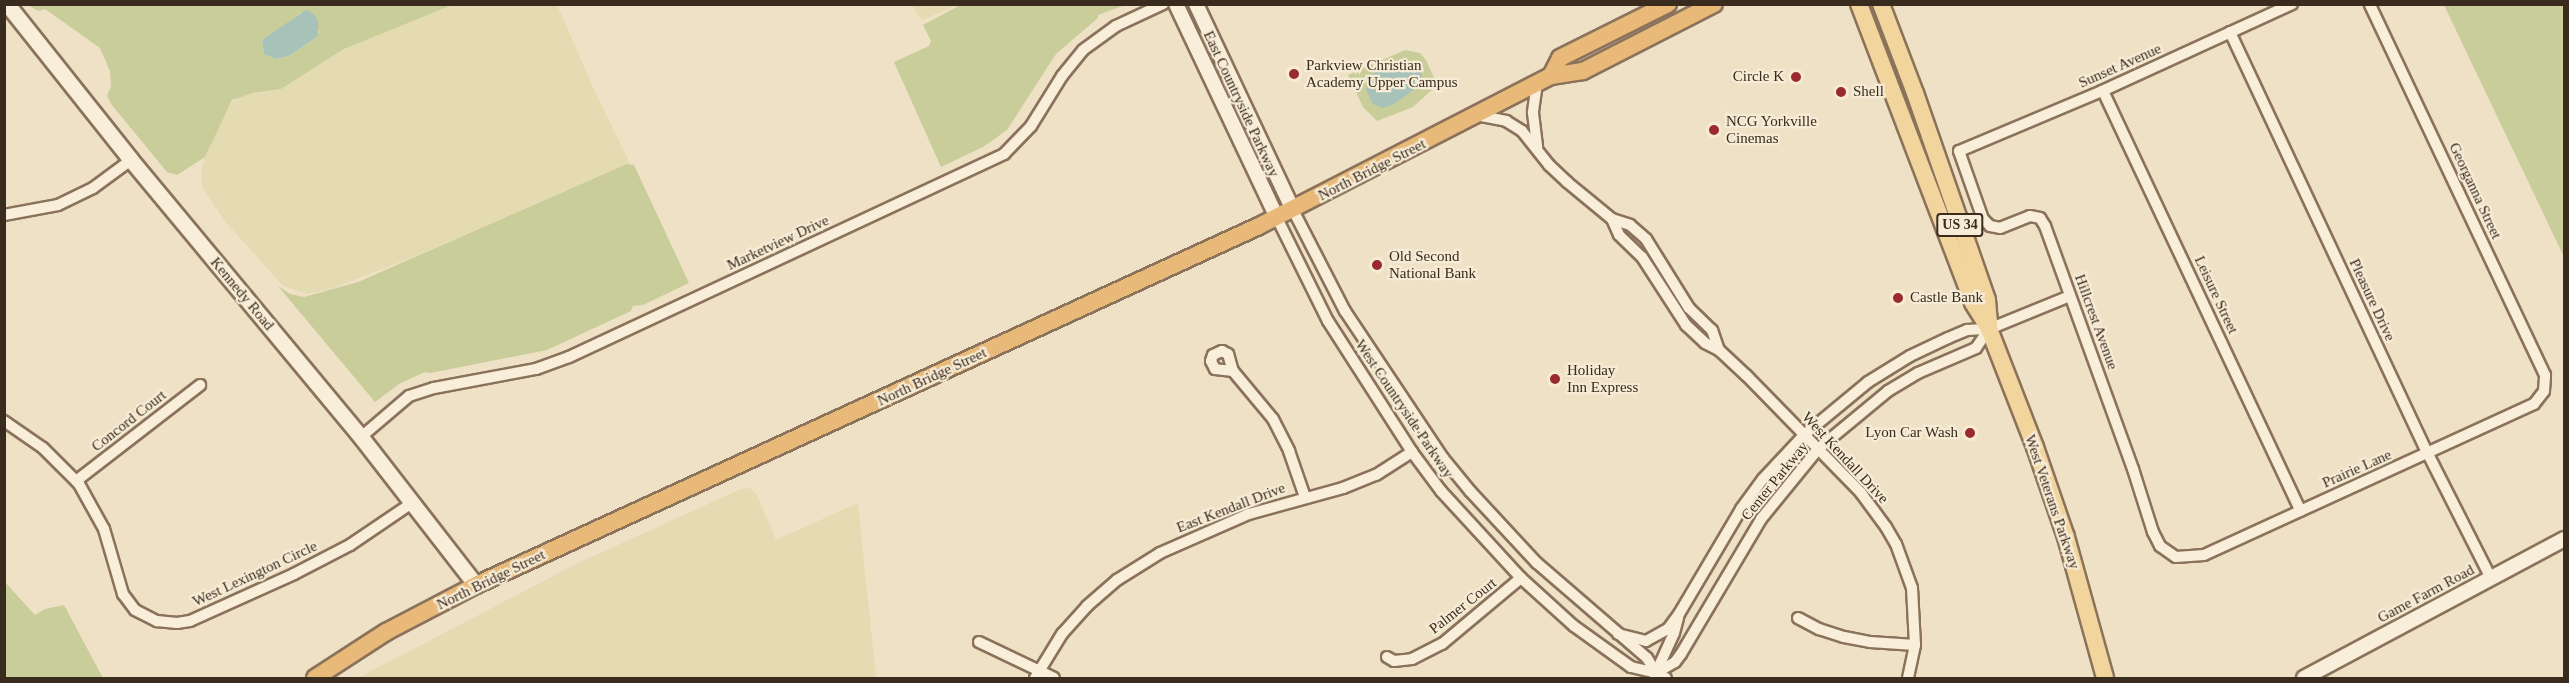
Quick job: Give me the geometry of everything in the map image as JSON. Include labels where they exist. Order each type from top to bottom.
[{"type":"highway","name":"North Bridge Street","points":[[1544,79],[1560,58],[1668,4]]},
{"type":"highway","name":"North Bridge Street","points":[[315,678],[386,632],[476,585],[1277,218],[1544,79],[1583,71],[1714,4]]},
{"type":"main road","name":"Kennedy Road","points":[[7,4],[131,160],[361,437],[476,585]]},
{"type":"main road","name":"West Veterans Parkway","points":[[1859,4],[1973,303],[1989,329],[2065,534],[2105,678]]},
{"type":"main road","name":"West Veterans Parkway","points":[[1881,4],[1915,93],[1987,300],[1989,329]]},
{"type":"street","name":"Marketview Drive","points":[[361,437],[409,396],[434,388],[536,369],[569,357],[1004,154],[1031,126],[1062,76],[1083,50],[1116,26],[1163,4]]},
{"type":"street","name":"East Countryside Parkway","points":[[1176,4],[1277,218]]},
{"type":"street","name":"East Countryside Parkway","points":[[1197,4],[1293,210]]},
{"type":"street","name":"Sunset Avenue","points":[[1959,151],[2103,91],[2292,4]]},
{"type":"street","name":"Georganna Street","points":[[2370,4],[2545,375],[2544,391]]},
{"type":"street","name":"Pleasure Drive","points":[[2230,32],[2428,454],[2491,578]]},
{"type":"street","name":"West Kendall Drive","points":[[1538,147],[1533,113],[1544,79]]},
{"type":"street","name":"Leisure Street","points":[[2103,91],[2301,511]]},
{"type":"street","name":"West Kendall Drive","points":[[1476,115],[1512,124],[1538,147],[1549,165],[1612,219],[1630,225],[1646,239],[1689,308],[1712,330],[1719,350],[1818,449],[1872,507],[1896,544],[1912,588],[1915,645],[1908,678]]},
{"type":"street","name":"Hillcrest Avenue","points":[[1959,151],[1983,219],[1990,226],[2000,228],[2030,216],[2040,218],[2045,226],[2133,469],[2153,532],[2160,546],[2176,557]]},
{"type":"street","points":[[4,216],[58,205],[93,188],[131,160]]},
{"type":"street","name":"West Countryside Parkway","points":[[1293,210],[1345,311],[1443,458],[1470,491],[1537,563],[1647,658],[1658,677]]},
{"type":"street","name":"West Countryside Parkway","points":[[1277,218],[1328,321],[1412,452],[1447,497],[1521,578],[1601,647],[1631,667],[1658,677]]},
{"type":"street","name":"Center Parkway","points":[[1618,634],[1646,641],[1668,628],[1679,614],[1741,509],[1763,479],[1804,435],[1887,369],[1967,330],[1989,329],[2070,296]]},
{"type":"street","name":"Center Parkway","points":[[1658,677],[1676,662],[1761,519],[1818,449],[1888,392],[1918,373],[1976,348],[1989,329]]},
{"type":"street","points":[[1233,371],[1273,419],[1289,451],[1305,497]]},
{"type":"street","name":"Concord Court","points":[[76,481],[200,385]]},
{"type":"street","name":"Prairie Lane","points":[[2176,557],[2204,555],[2428,454],[2534,404],[2544,391]]},
{"type":"street","name":"West Lexington Circle","points":[[4,421],[43,448],[76,481],[104,529],[123,594],[142,615],[168,623],[199,617],[336,553],[412,502]]},
{"type":"street","name":"East Kendall Drive","points":[[1037,675],[1062,634],[1087,606],[1117,580],[1160,553],[1204,531],[1305,497],[1343,488],[1376,475],[1412,452]]},
{"type":"street","name":"Game Farm Road","points":[[2304,678],[2565,539]]},
{"type":"street","name":"Palmer Court","points":[[1387,657],[1394,660],[1412,659],[1442,644],[1521,578]]},
{"type":"street","name":"Center Parkway","points":[[1658,677],[1679,614]]},
{"type":"street","points":[[1798,618],[1844,637],[1870,642],[1915,645]]},
{"type":"street","points":[[979,642],[1037,675],[1054,678]]},
{"type":"shaded area","points":[[452,4],[557,5],[597,96],[630,163],[411,258],[331,289],[307,294],[283,286],[224,220],[202,187],[201,173],[205,157],[228,106],[240,96],[281,89],[344,49]]},
{"type":"shaded area","points":[[912,5],[958,5],[922,20]]},
{"type":"shaded area","points":[[750,488],[756,493],[776,540],[858,503],[876,678],[358,678],[576,564],[741,489]]},
{"type":"green space","points":[[962,4],[1125,5],[1098,15],[1098,18],[1056,54],[1007,130],[983,147],[941,167],[894,62],[929,46],[931,41],[923,25]]},
{"type":"green space","points":[[28,5],[452,5],[344,49],[281,89],[253,93],[232,100],[205,157],[177,175],[167,172],[111,104],[107,96],[111,86],[110,71],[100,48],[45,9],[38,11]],"holes":[[[300,13],[319,31],[318,36],[289,56],[276,59],[264,54],[262,40],[288,25]]]},
{"type":"green space","points":[[2444,5],[2564,5],[2564,257]]},
{"type":"green space","points":[[1405,50],[1420,53],[1426,60],[1436,82],[1435,87],[1413,107],[1377,121],[1363,107],[1348,75]]},
{"type":"green space","points":[[627,164],[634,165],[689,283],[643,305],[633,306],[631,311],[547,350],[430,373],[425,372],[399,384],[375,402],[278,286],[290,294],[304,297],[358,282]]},
{"type":"green space","points":[[4,581],[35,615],[45,609],[64,605],[103,678],[5,678]]},
{"type":"water","points":[[306,10],[315,15],[318,21],[318,36],[289,56],[276,59],[264,54],[262,40]]},
{"type":"water","points":[[1400,60],[1409,61],[1417,67],[1422,75],[1420,85],[1394,104],[1383,108],[1373,104],[1366,89],[1370,76],[1376,70]]},
{"type":"place","name":"Parkview Christian Academy Upper Campus","points":[[1294,74]]},
{"type":"place","name":"Circle K","points":[[1796,77]]},
{"type":"place","name":"Shell","points":[[1841,92]]},
{"type":"place","name":"NCG Yorkville Cinemas","points":[[1714,130]]},
{"type":"place","name":"Old Second National Bank","points":[[1377,265]]},
{"type":"place","name":"Castle Bank","points":[[1898,298]]},
{"type":"place","name":"Holiday Inn Express","points":[[1555,379]]},
{"type":"place","name":"Lyon Car Wash","points":[[1970,433]]}]
